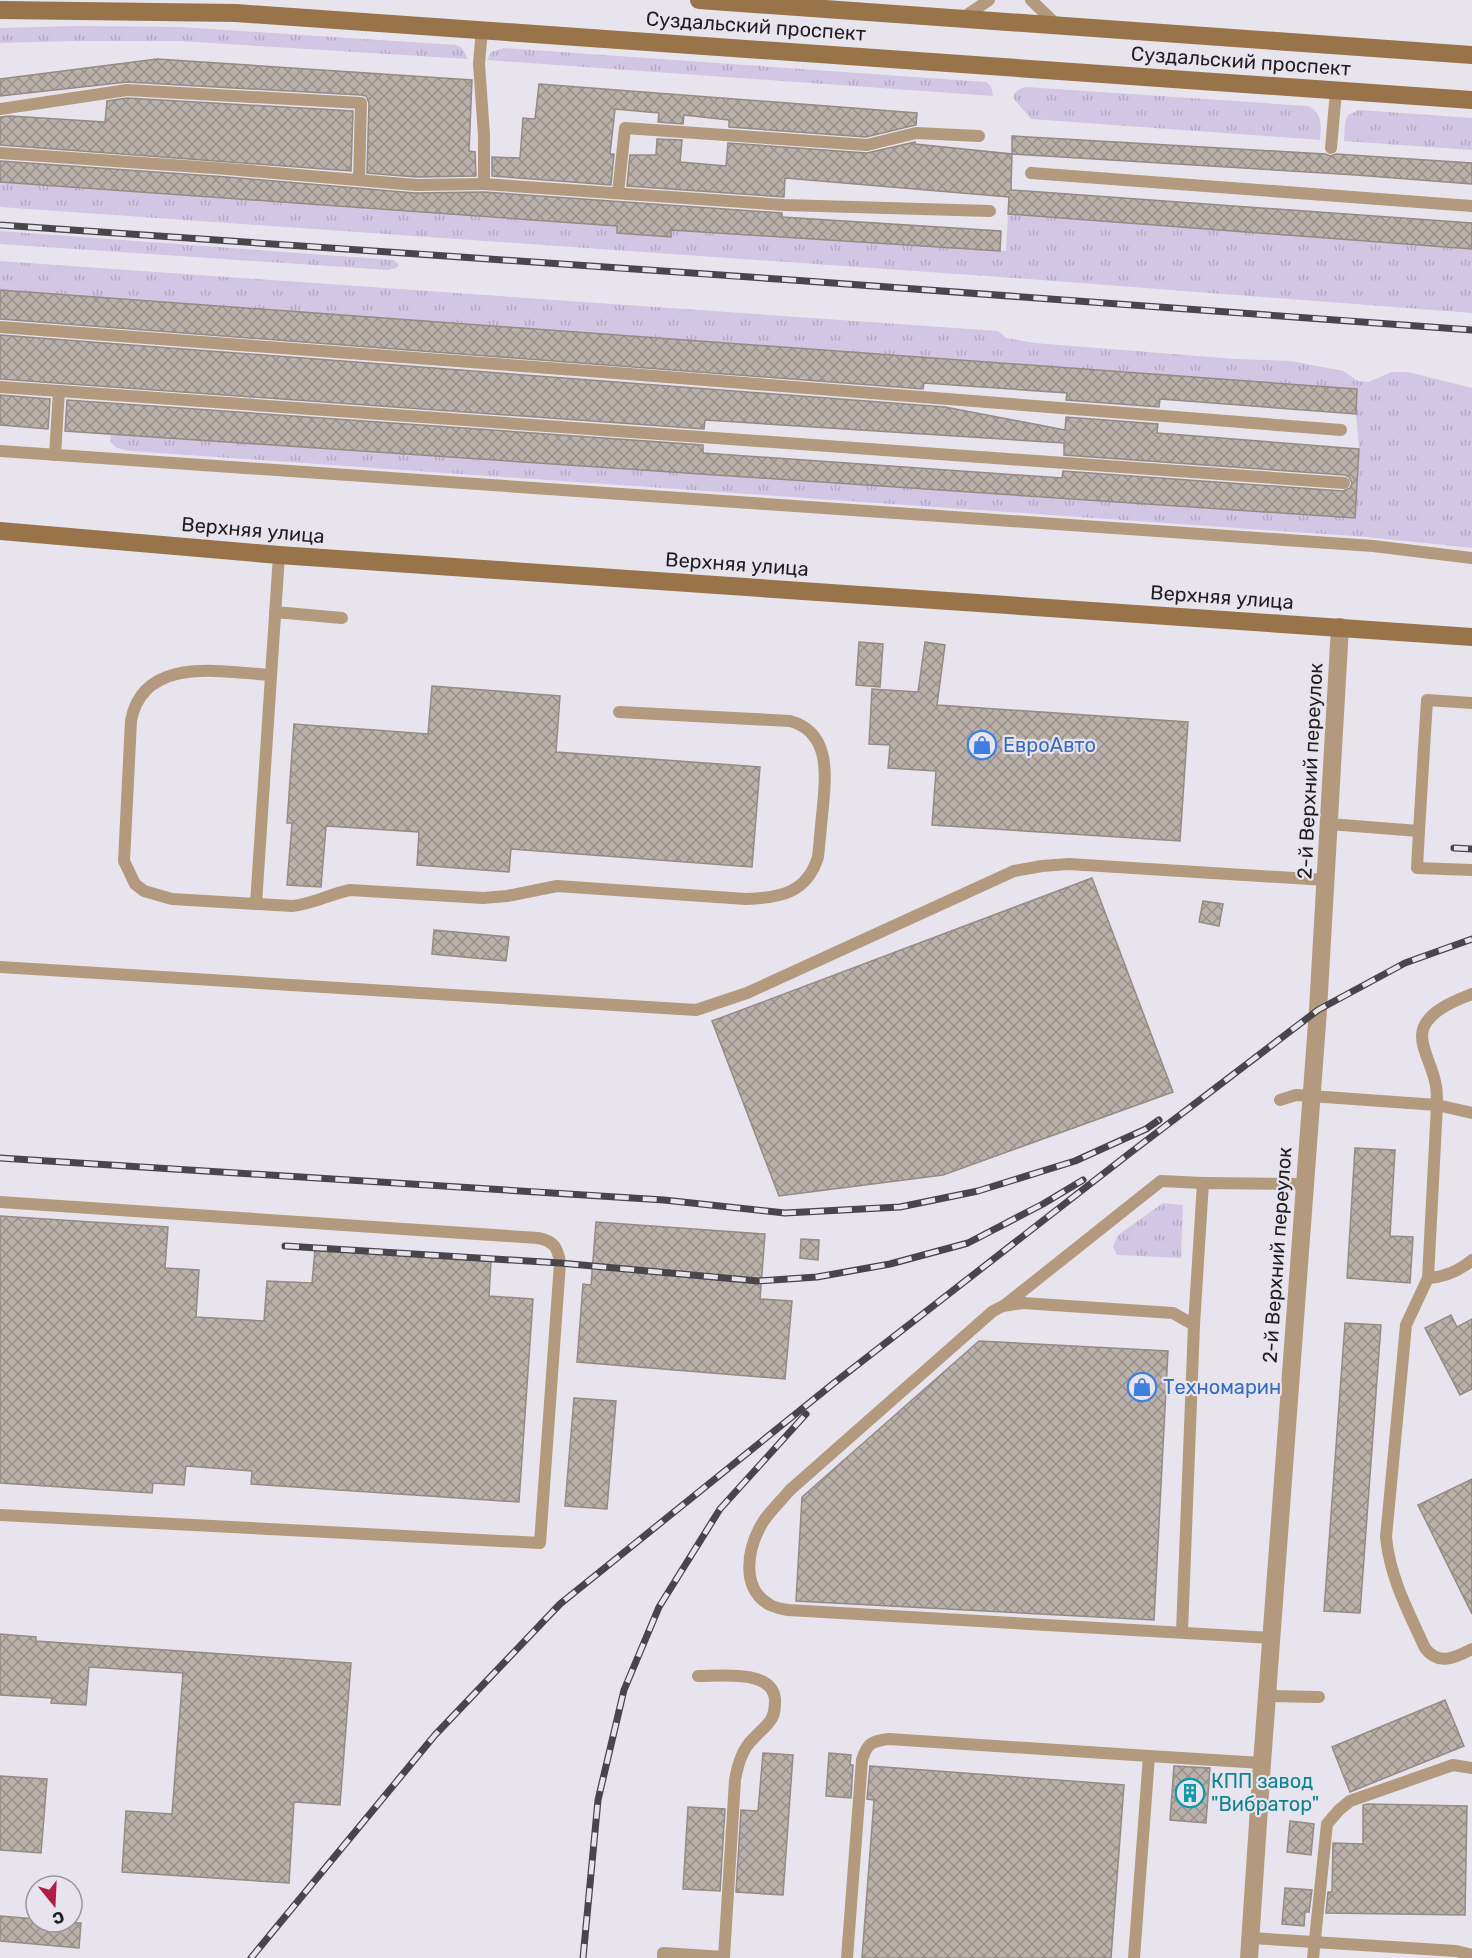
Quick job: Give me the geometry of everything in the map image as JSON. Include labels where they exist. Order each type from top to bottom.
[{"type":"main road","name":"Суздальский проспект","points":[[699,0],[1472,55]]},
{"type":"main road","name":"Суздальский проспект","points":[[0,10],[236,13],[1472,100]]},
{"type":"main road","name":"Верхняя улица","points":[[0,531],[279,555],[1472,637]]},
{"type":"street","name":"2-й Верхний переулок","points":[[1249,1958],[1312,1096],[1340,627]]},
{"type":"lane","points":[[961,19],[989,0]]},
{"type":"lane","points":[[1030,0],[1059,27]]},
{"type":"lane","points":[[482,29],[479,64],[484,135],[484,184]]},
{"type":"lane","points":[[0,109],[127,90],[361,103],[359,180]]},
{"type":"lane","points":[[1331,148],[1336,91]]},
{"type":"lane","points":[[618,193],[625,128],[867,145],[916,133],[979,136]]},
{"type":"lane","points":[[0,153],[416,185],[484,184],[784,205],[990,211]]},
{"type":"lane","points":[[1031,173],[1472,206]]},
{"type":"lane","points":[[0,327],[1341,430]]},
{"type":"lane","points":[[0,387],[1344,483]]},
{"type":"lane","points":[[55,455],[59,392]]},
{"type":"lane","points":[[0,451],[1373,546],[1472,558]]},
{"type":"lane","points":[[256,904],[279,555]]},
{"type":"lane","points":[[275,612],[342,618]]},
{"type":"lane","points":[[271,675],[199,671],[165,677],[151,685],[140,696],[134,707],[131,722],[124,861],[135,884],[144,891],[172,899],[292,906],[308,904],[335,893],[350,890],[483,898],[507,896],[557,886],[746,899],[779,896],[794,890],[806,881],[814,870],[818,857],[825,777],[819,745],[812,733],[802,724],[790,721],[619,712]]},
{"type":"lane","points":[[1472,704],[1427,700],[1417,868],[1472,870]]},
{"type":"lane","points":[[1329,824],[1419,831]]},
{"type":"lane","points":[[0,967],[696,1010],[747,993],[1014,872],[1042,866],[1069,864],[1326,880]]},
{"type":"lane","points":[[1472,994],[1443,1008],[1427,1020],[1422,1031],[1423,1048],[1436,1085],[1437,1105],[1428,1278],[1406,1325],[1386,1537],[1388,1559],[1394,1580],[1430,1655],[1442,1659],[1457,1657],[1472,1649]]},
{"type":"lane","points":[[1280,1100],[1296,1095],[1312,1096],[1437,1105],[1472,1113]]},
{"type":"lane","points":[[1272,1638],[788,1610],[772,1606],[760,1598],[752,1585],[749,1569],[750,1553],[763,1521],[790,1490],[993,1311],[1003,1306],[1161,1181],[1305,1184]]},
{"type":"lane","points":[[1182,1632],[1194,1325],[1203,1183]]},
{"type":"lane","points":[[0,1202],[538,1238],[548,1240],[555,1245],[560,1263],[540,1543],[0,1515]]},
{"type":"lane","points":[[1428,1278],[1453,1273],[1472,1260]]},
{"type":"lane","points":[[1003,1306],[1023,1303],[1173,1313],[1194,1325]]},
{"type":"lane","points":[[663,1958],[663,1953],[724,1958],[735,1780],[738,1764],[744,1749],[772,1719],[775,1707],[774,1695],[768,1684],[754,1677],[698,1676]]},
{"type":"lane","points":[[1267,1696],[1319,1697]]},
{"type":"lane","points":[[847,1958],[862,1760],[865,1749],[871,1743],[889,1739],[1262,1763]]},
{"type":"lane","points":[[1134,1958],[1149,1756]]},
{"type":"lane","points":[[1313,1958],[1327,1824],[1339,1809],[1350,1802],[1453,1765],[1472,1768]]},
{"type":"lane","points":[[1251,1938],[1456,1951],[1472,1955]]},
{"type":"green space","points":[[180,27],[456,45],[462,48],[468,59],[179,41],[0,43],[0,28]]},
{"type":"green space","points":[[504,48],[986,82],[991,86],[993,96],[487,60],[491,52]]},
{"type":"green space","points":[[1026,87],[1308,106],[1319,116],[1320,140],[1031,119],[1013,98],[1017,91]]},
{"type":"green space","points":[[1359,110],[1472,118],[1472,150],[1344,141],[1345,122],[1348,115]]},
{"type":"green space","points":[[0,182],[617,226],[617,233],[671,236],[672,230],[1006,251],[1008,214],[1472,249],[1472,313],[1028,279],[0,207]]},
{"type":"green space","points":[[0,231],[394,260],[399,265],[388,270],[0,244]]},
{"type":"green space","points":[[0,261],[998,331],[1006,338],[1035,343],[1236,359],[1291,361],[1343,371],[1358,381],[1369,382],[1391,372],[1408,372],[1472,388],[1472,548],[1367,537],[130,451],[117,448],[110,442],[111,434],[1355,517],[1359,449],[1356,414],[1357,389],[0,290]]},
{"type":"green space","points":[[1163,1203],[1183,1205],[1181,1258],[1117,1255],[1113,1247],[1118,1235]]},
{"type":"building","points":[[157,59],[472,80],[469,151],[475,152],[476,176],[416,177],[367,173],[369,103],[366,96],[361,95],[127,82],[0,96],[0,79]]},
{"type":"building","points":[[539,84],[917,113],[916,125],[866,137],[729,127],[729,120],[684,115],[683,124],[658,122],[659,113],[615,109],[610,154],[614,154],[611,185],[492,176],[492,157],[520,158],[523,118],[535,119]]},
{"type":"building","points":[[127,98],[353,111],[351,171],[0,145],[0,117],[105,122],[107,101]]},
{"type":"building","points":[[1012,136],[1472,163],[1472,184],[1012,154]]},
{"type":"building","points":[[657,139],[682,140],[680,162],[726,166],[728,143],[867,153],[915,142],[915,144],[1012,154],[1011,190],[1472,223],[1472,249],[1008,214],[1009,197],[785,178],[784,197],[627,186],[630,155],[656,155]]},
{"type":"building","points":[[0,161],[415,193],[484,192],[782,213],[782,217],[1001,231],[1000,251],[671,230],[671,237],[617,233],[617,226],[0,182]]},
{"type":"building","points":[[0,290],[1357,389],[1356,414],[1160,399],[1159,407],[1066,400],[1067,393],[924,383],[923,389],[0,319]]},
{"type":"building","points":[[0,335],[945,407],[1065,430],[1066,417],[1158,424],[1157,433],[1359,449],[1355,518],[65,431],[67,400],[703,445],[703,453],[1062,478],[1063,471],[1343,491],[1350,488],[1352,483],[1345,475],[1064,455],[1064,443],[705,420],[704,429],[0,379]]},
{"type":"building","points":[[0,395],[50,399],[48,429],[0,425]]},
{"type":"building","points":[[859,642],[883,644],[880,687],[856,685]]},
{"type":"building","points":[[925,642],[945,645],[937,705],[1188,722],[1180,841],[932,825],[936,771],[888,768],[890,745],[869,744],[872,689],[918,692]]},
{"type":"building","points":[[432,686],[560,696],[556,752],[760,767],[752,867],[511,849],[509,872],[417,865],[419,832],[326,826],[321,887],[287,885],[292,823],[287,823],[294,724],[428,734]]},
{"type":"building","points":[[1092,878],[1173,1092],[943,1175],[779,1196],[712,1021]]},
{"type":"building","points":[[1203,901],[1223,904],[1219,926],[1199,922]]},
{"type":"building","points":[[434,930],[509,937],[506,961],[432,954]]},
{"type":"building","points":[[1355,1148],[1395,1150],[1390,1236],[1413,1237],[1410,1283],[1347,1278]]},
{"type":"building","points":[[0,1216],[168,1227],[165,1268],[199,1270],[196,1317],[264,1321],[267,1281],[312,1283],[315,1249],[491,1261],[489,1296],[533,1299],[519,1502],[251,1484],[252,1471],[186,1466],[184,1485],[153,1483],[152,1493],[0,1483]]},
{"type":"building","points":[[596,1222],[765,1234],[760,1299],[792,1301],[785,1379],[577,1362],[583,1284],[591,1285]]},
{"type":"building","points":[[801,1239],[819,1240],[818,1260],[800,1258]]},
{"type":"building","points":[[1451,1315],[1457,1327],[1472,1319],[1472,1389],[1460,1395],[1425,1328]]},
{"type":"building","points":[[1345,1323],[1381,1325],[1360,1613],[1324,1611]]},
{"type":"building","points":[[979,1341],[1168,1351],[1154,1620],[796,1601],[802,1497]]},
{"type":"building","points":[[574,1398],[616,1401],[607,1509],[565,1506]]},
{"type":"building","points":[[1472,1479],[1472,1614],[1418,1505]]},
{"type":"building","points":[[0,1634],[36,1637],[36,1641],[351,1663],[340,1805],[294,1802],[289,1883],[122,1872],[126,1811],[172,1814],[183,1673],[89,1667],[86,1705],[51,1703],[52,1698],[0,1695]]},
{"type":"building","points":[[1445,1700],[1464,1746],[1350,1792],[1332,1747]]},
{"type":"building","points":[[763,1753],[793,1755],[783,1895],[736,1892],[741,1810],[758,1811]]},
{"type":"building","points":[[829,1753],[851,1755],[850,1765],[853,1765],[851,1798],[826,1796]]},
{"type":"building","points":[[870,1766],[1124,1785],[1111,1958],[862,1958],[874,1800],[867,1799]]},
{"type":"building","name":"КПП завод \"Вибратор\"","points":[[1174,1766],[1210,1768],[1206,1823],[1170,1820]]},
{"type":"building","points":[[0,1776],[47,1779],[41,1853],[0,1850]]},
{"type":"building","points":[[1363,1805],[1467,1806],[1465,1915],[1326,1913],[1328,1892],[1332,1892],[1333,1843],[1363,1844]]},
{"type":"building","points":[[688,1807],[725,1809],[720,1891],[683,1889]]},
{"type":"building","points":[[1290,1821],[1314,1824],[1311,1855],[1287,1852]]},
{"type":"building","points":[[1285,1888],[1312,1890],[1309,1912],[1305,1912],[1304,1926],[1282,1924]]},
{"type":"building","points":[[0,1916],[24,1918],[24,1934],[80,1934],[79,1948],[0,1941]]},
{"type":"railway","points":[[0,225],[1472,330]]},
{"type":"railway","points":[[1454,848],[1472,849]]},
{"type":"railway","points":[[251,1958],[435,1735],[560,1604],[834,1383],[1318,1010],[1405,963],[1472,939]]},
{"type":"railway","points":[[0,1158],[664,1200],[785,1213],[900,1207],[978,1191],[1075,1161],[1146,1129],[1159,1120]]},
{"type":"railway","points":[[285,1246],[560,1263],[758,1281],[817,1277],[890,1264],[968,1243],[1043,1204],[1083,1180]]},
{"type":"railway","points":[[583,1958],[598,1800],[624,1690],[659,1607],[720,1509],[806,1414]]},
{"type":"place","name":"ЕвроАвто","points":[[982,745]]},
{"type":"place","name":"Техномарин","points":[[1142,1387]]},
{"type":"place","name":"КПП завод \"Вибратор\"","points":[[1190,1793]]}]
